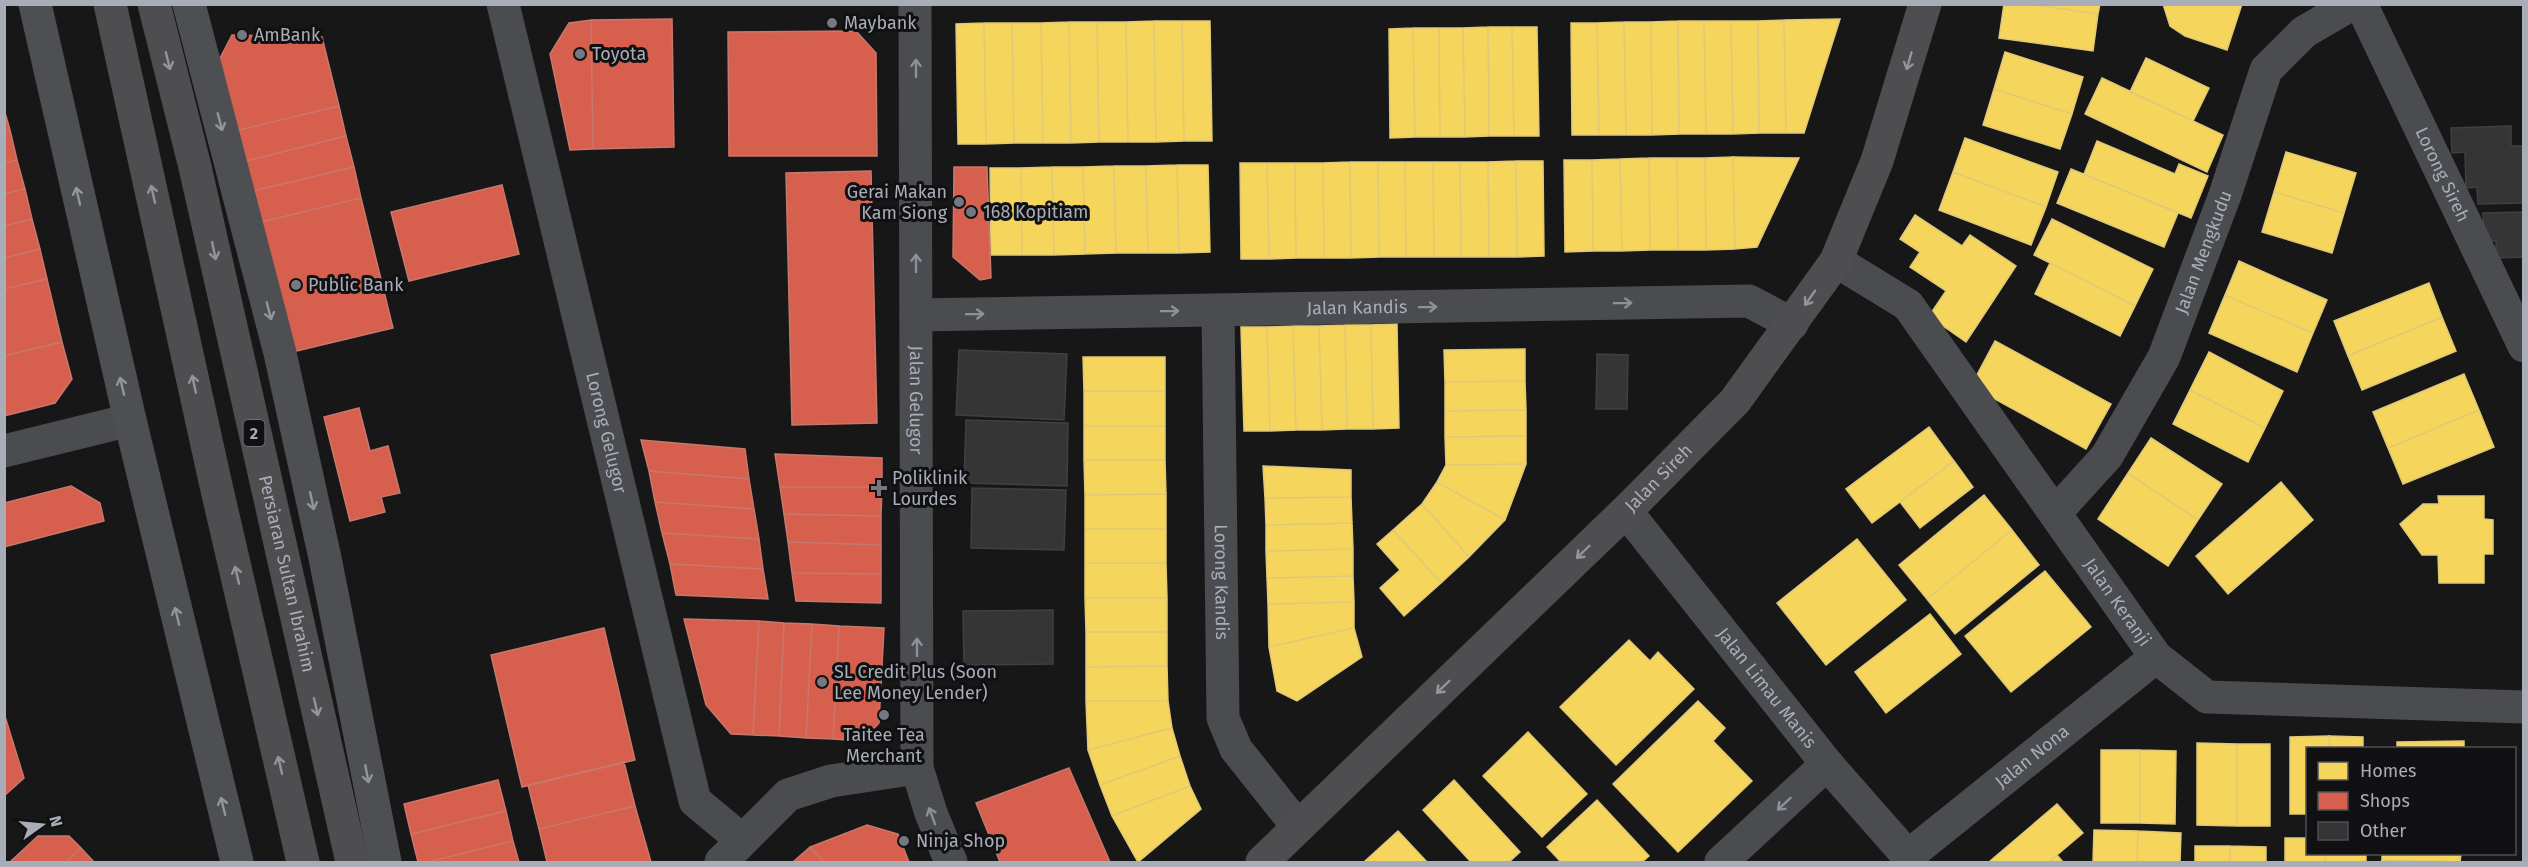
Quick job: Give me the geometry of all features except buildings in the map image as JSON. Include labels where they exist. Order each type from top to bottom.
[{"type":"highway","points":[[110,4],[215,481],[303,862]]},
{"type":"highway","name":"Persiaran Sultan Ibrahim","points":[[154,4],[195,167],[352,862]]},
{"type":"highway","name":"Jalan Sireh","points":[[1262,862],[1626,511],[1735,401],[1836,261],[1877,161],[1925,4]]},
{"type":"main road","points":[[35,4],[130,420],[237,862]]},
{"type":"main road","points":[[189,4],[280,353],[325,558],[385,862]]},
{"type":"street","name":"Lorong Gelugor","points":[[503,4],[695,801],[732,851]]},
{"type":"street","name":"Jalan Gelugor","points":[[915,4],[917,768],[931,813],[951,862]]},
{"type":"street","name":"Jalan Mengkudu","points":[[2056,512],[2107,456],[2164,357],[2225,195],[2266,70],[2304,32],[2352,4]]},
{"type":"street","name":"Lorong Sireh","points":[[2361,4],[2523,346]]},
{"type":"street","name":"Jalan Keranji","points":[[1836,261],[1908,305],[2156,657],[2207,697],[2523,707]]},
{"type":"street","name":"Jalan Kandis","points":[[916,315],[1749,301],[1792,324]]},
{"type":"street","name":"Lorong Kandis","points":[[1218,310],[1223,718],[1236,748],[1298,827]]},
{"type":"street","points":[[4,451],[130,420]]},
{"type":"street","name":"Jalan Limau Manis","points":[[1626,511],[1827,764],[1910,860]]},
{"type":"street","name":"Jalan Nona","points":[[1910,860],[2156,657]]},
{"type":"street","points":[[1720,862],[1827,764]]},
{"type":"street","points":[[732,851],[788,795],[831,781],[917,768]]},
{"type":"place","name":"Maybank","points":[[832,23]]},
{"type":"place","name":"AmBank","points":[[242,35]]},
{"type":"place","name":"Toyota","points":[[580,54]]},
{"type":"place","name":"Gerai Makan Kam Siong","points":[[959,202]]},
{"type":"place","name":"168 Kopitiam","points":[[971,212]]},
{"type":"place","name":"Public Bank","points":[[296,285]]},
{"type":"place","name":"Poliklinik Lourdes","points":[[879,488]]},
{"type":"place","name":"SL Credit Plus (Soon Lee Money Lender)","points":[[822,682]]},
{"type":"place","name":"Taitee Tea Merchant","points":[[884,715]]},
{"type":"place","name":"Ninja Shop","points":[[904,841]]}]
